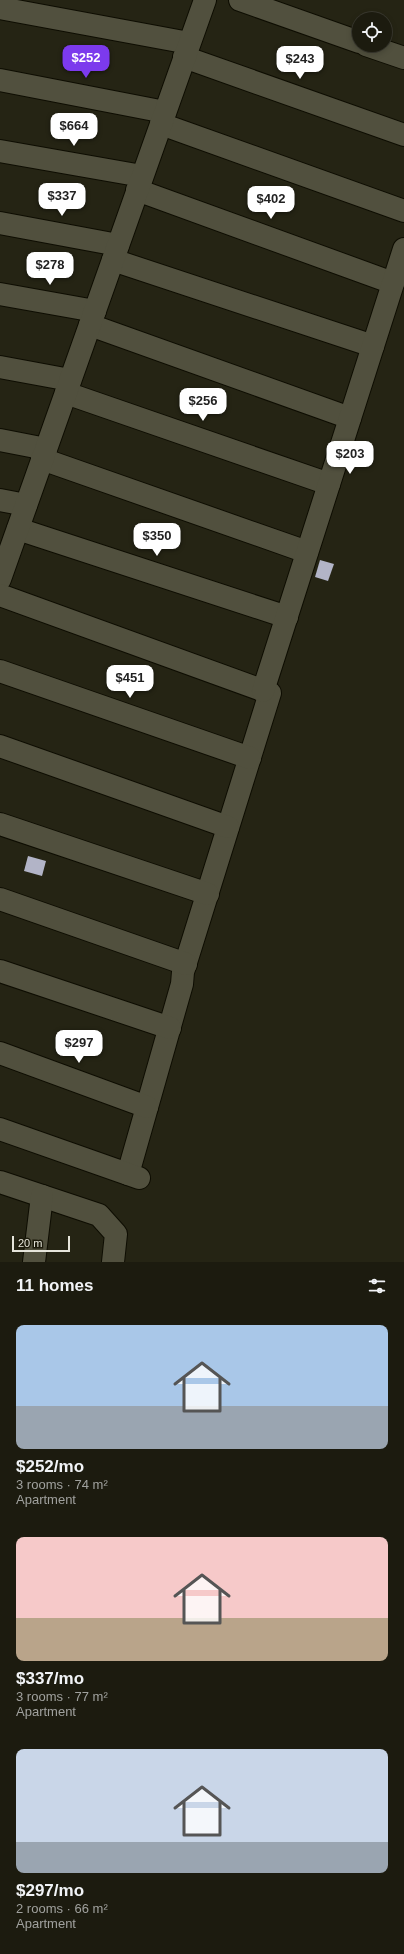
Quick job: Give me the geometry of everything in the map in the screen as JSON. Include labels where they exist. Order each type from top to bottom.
[{"type":"street","points":[[1,574],[204,0]]},
{"type":"street","points":[[240,0],[352,40]]},
{"type":"street","points":[[0,8],[187,50],[404,135]]},
{"type":"street","points":[[386,52],[404,58]]},
{"type":"street","points":[[0,80],[163,118],[404,211]]},
{"type":"street","points":[[0,151],[140,183],[393,283]]},
{"type":"street","points":[[0,223],[115,252],[373,346]]},
{"type":"street","points":[[263,690],[404,249]]},
{"type":"street","points":[[0,294],[92,318],[350,418]]},
{"type":"street","points":[[0,367],[68,386],[329,484]]},
{"type":"street","points":[[0,440],[44,454],[307,552]]},
{"type":"street","points":[[0,500],[26,505]]},
{"type":"street","points":[[18,529],[287,617]]},
{"type":"street","points":[[0,595],[270,693],[186,964],[182,984],[147,1107],[134,1176],[0,1129]]},
{"type":"street","points":[[0,671],[250,758]]},
{"type":"street","points":[[0,746],[228,827]]},
{"type":"street","points":[[0,824],[208,894]]},
{"type":"street","points":[[0,899],[186,964]]},
{"type":"street","points":[[0,971],[170,1028]]},
{"type":"street","points":[[0,1053],[147,1107]]},
{"type":"street","points":[[0,1182],[99,1215],[116,1234],[113,1262]]},
{"type":"street","points":[[34,1262],[42,1196]]},
{"type":"building","points":[[320,560],[334,564],[328,581],[315,577]]},
{"type":"building","points":[[28,856],[46,861],[42,876],[24,871]]}]
